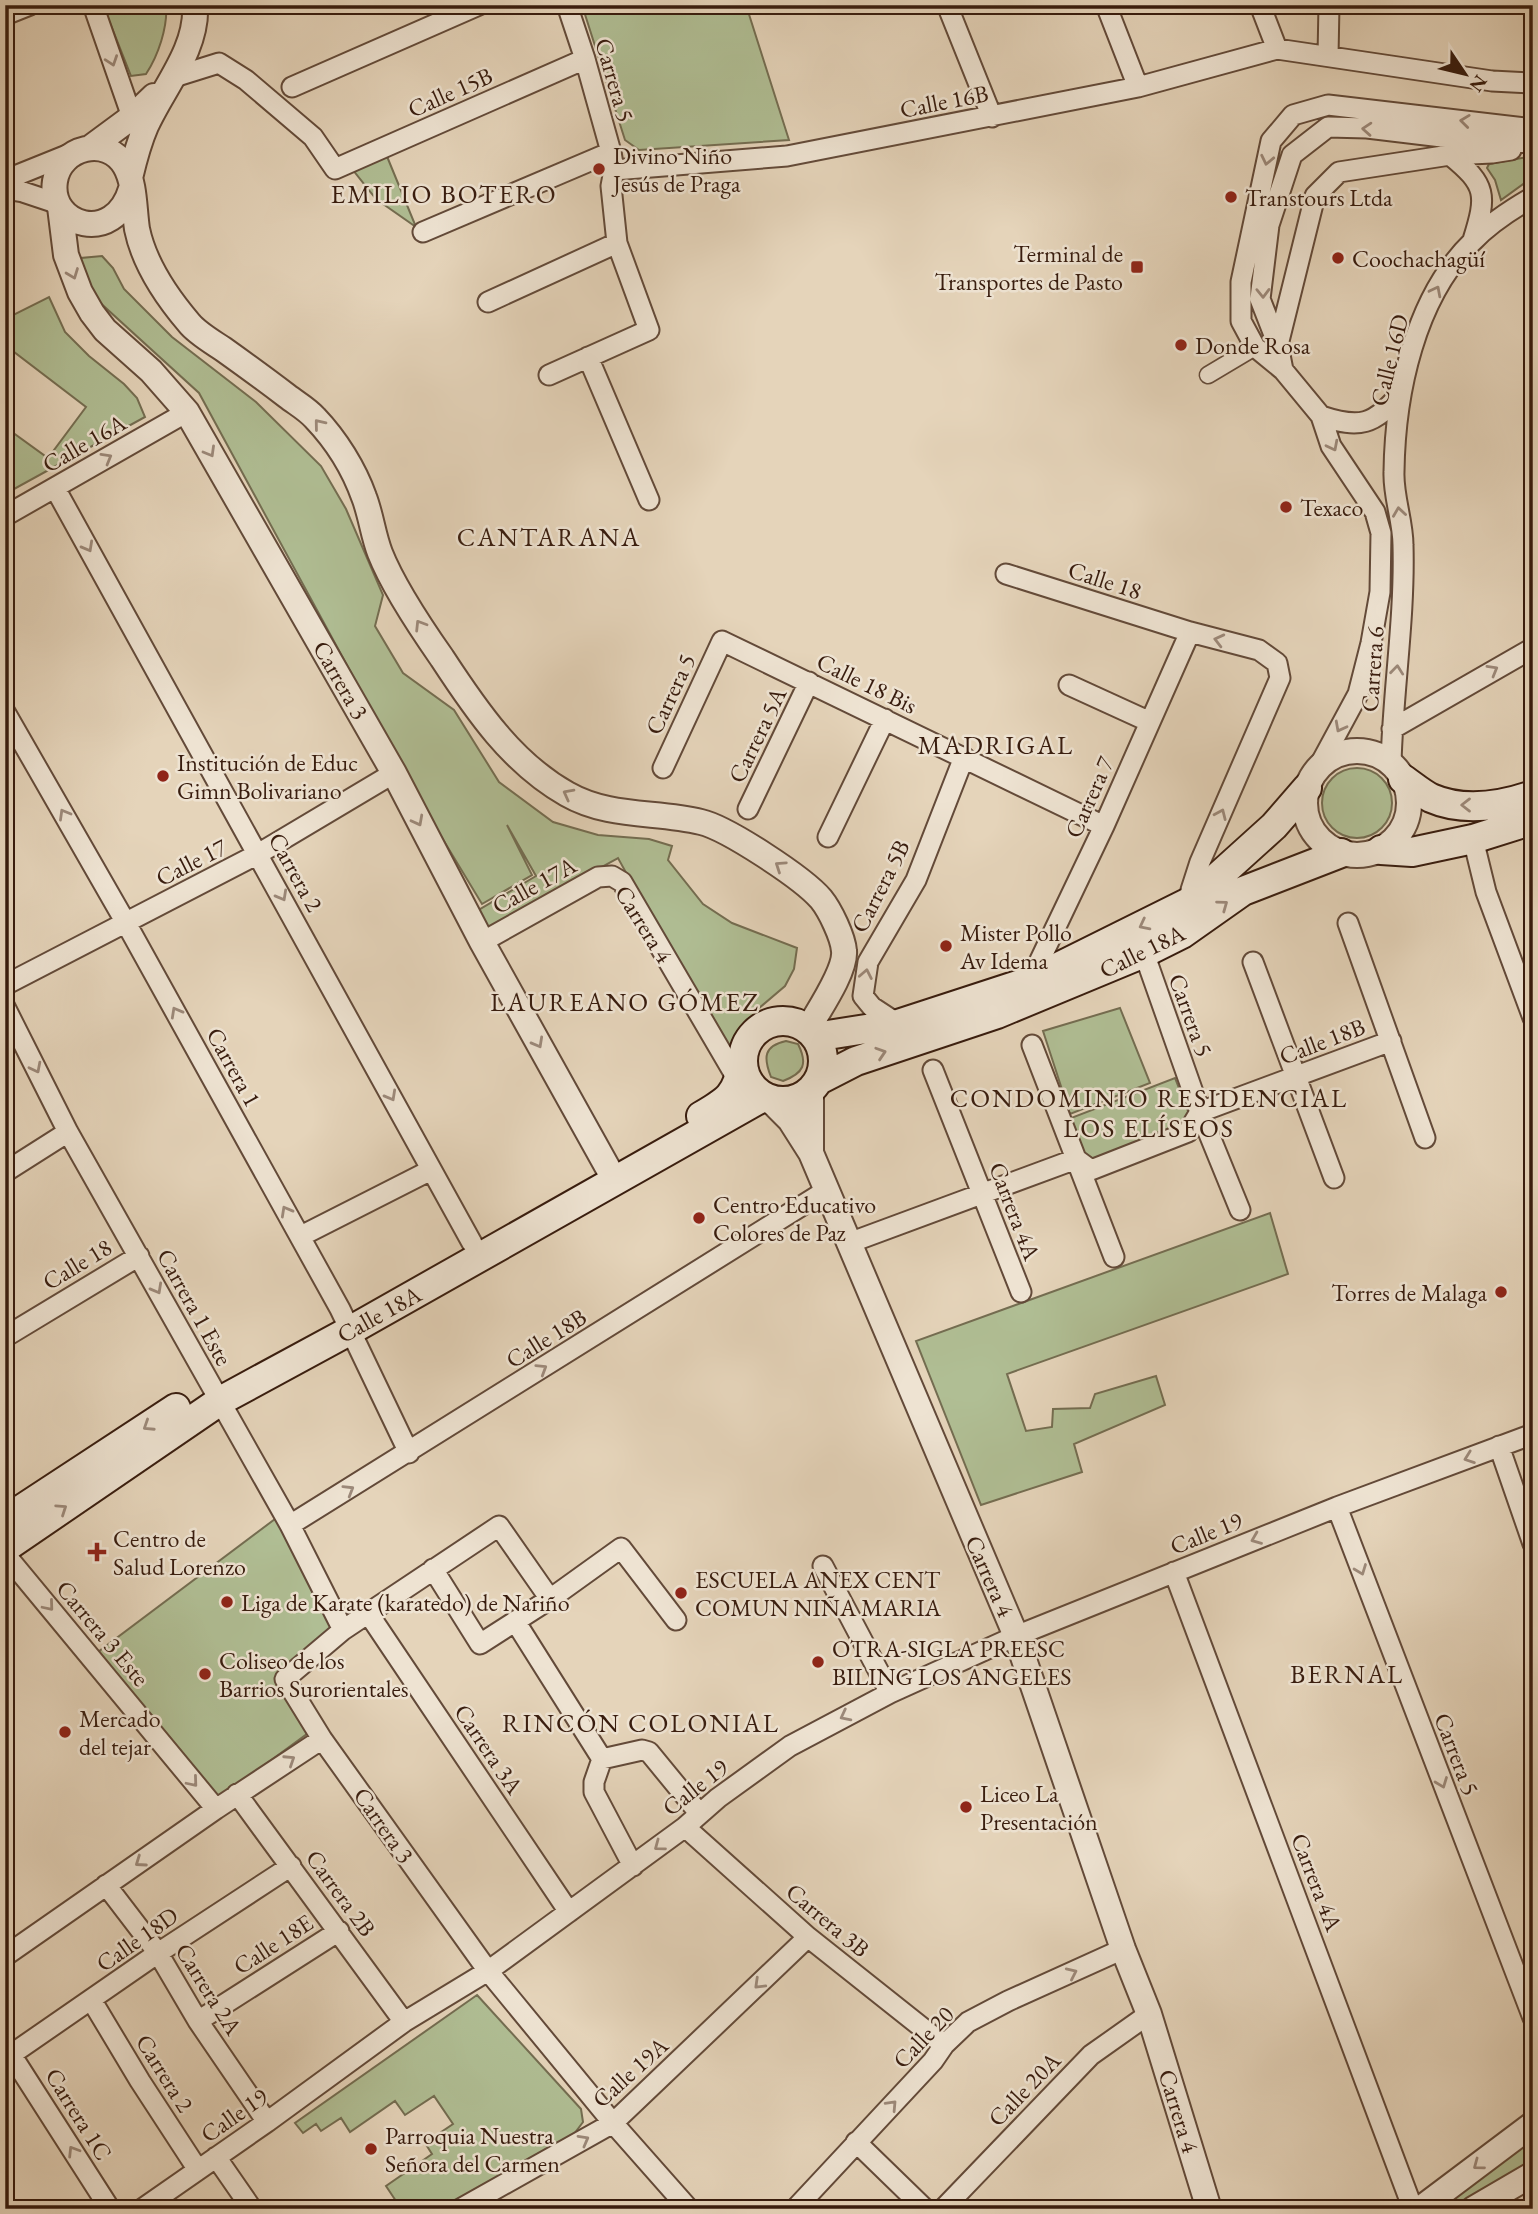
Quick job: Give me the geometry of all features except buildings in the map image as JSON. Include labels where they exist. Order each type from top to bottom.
[{"type":"main road","points":[[1397,771],[1429,797],[1457,806],[1506,804],[1533,795]]},
{"type":"main road","name":"Calle 18A","points":[[812,1032],[898,1024],[1030,981],[1191,901],[1274,826],[1312,779]]},
{"type":"main road","points":[[1381,850],[1412,852],[1473,839],[1533,820]]},
{"type":"main road","name":"Calle 18A","points":[[815,1086],[856,1061],[997,1014],[1144,953],[1182,934],[1243,891],[1341,853]]},
{"type":"main road","points":[[777,1021],[793,1021],[812,1032],[822,1050],[824,1065],[815,1086],[791,1101],[766,1099],[740,1073],[747,1042],[762,1026],[777,1021]]},
{"type":"main road","name":"Calle 18A","points":[[347,1322],[472,1243],[609,1170],[729,1100],[740,1073]]},
{"type":"main road","name":"Calle 18A","points":[[5,1520],[215,1393],[766,1099]]},
{"type":"main road","name":"Calle 18A","points":[[5,1548],[215,1393]]},
{"type":"street","points":[[5,15],[30,5]]},
{"type":"street","points":[[93,5],[132,117]]},
{"type":"street","points":[[5,189],[23,192],[59,206],[72,219],[86,224],[102,223],[116,216],[127,204],[146,127],[186,50],[196,18],[195,5]]},
{"type":"street","points":[[292,87],[479,5]]},
{"type":"street","name":"Carrera 5","points":[[567,5],[585,59],[612,161],[611,186],[617,243],[649,330],[587,357]]},
{"type":"street","points":[[947,5],[992,117]]},
{"type":"street","points":[[1106,5],[1138,87]]},
{"type":"street","points":[[1260,5],[1277,49],[1492,81],[1533,83]]},
{"type":"street","points":[[1328,56],[1329,5]]},
{"type":"street","name":"Calle 16B","points":[[423,232],[612,161],[787,156],[1138,87],[1277,49]]},
{"type":"street","name":"Calle 15B","points":[[171,78],[219,63],[246,80],[313,136],[334,169],[585,59]]},
{"type":"street","points":[[59,206],[54,192],[55,179],[68,156],[85,149],[132,117],[171,78]]},
{"type":"street","points":[[1312,779],[1333,757],[1352,751],[1373,753],[1397,771],[1409,798],[1407,818],[1397,837],[1381,850],[1361,855],[1341,853],[1323,844],[1310,828],[1305,808],[1312,779],[1358,694],[1380,592],[1381,533],[1375,512],[1331,446],[1321,415],[1283,370],[1255,347],[1241,321],[1241,282],[1257,195],[1272,141],[1293,116],[1328,105],[1533,129]]},
{"type":"street","points":[[1283,370],[1278,345],[1261,299],[1269,225],[1292,155],[1328,127],[1367,128],[1533,144]]},
{"type":"street","points":[[1278,345],[1315,196],[1339,172],[1450,155],[1492,153],[1533,144]]},
{"type":"street","points":[[5,180],[85,149],[101,148],[120,159],[131,184],[138,234],[149,265],[164,289],[191,325],[314,416],[347,461],[364,497],[380,553],[419,624],[465,693],[516,757],[547,782],[600,808],[703,822],[750,846],[819,896],[830,911],[845,953],[835,984],[812,1032]]},
{"type":"street","points":[[1450,155],[1468,170],[1482,190],[1482,212],[1472,241]]},
{"type":"street","name":"Calle 16D","points":[[1402,580],[1403,543],[1393,474],[1400,394],[1421,323],[1438,285],[1472,241],[1510,211],[1533,197]]},
{"type":"street","name":"Carrera 3","points":[[59,206],[66,255],[80,292],[105,330],[152,371],[187,412],[394,773],[482,942],[609,1170]]},
{"type":"street","points":[[488,302],[617,243]]},
{"type":"street","points":[[1208,375],[1255,347]]},
{"type":"street","points":[[549,375],[587,357],[649,500]]},
{"type":"street","points":[[1321,415],[1354,423],[1375,420],[1400,394]]},
{"type":"street","name":"Calle 16A","points":[[5,516],[187,412]]},
{"type":"street","name":"Carrera 2","points":[[55,488],[472,1243]]},
{"type":"street","name":"Calle 18","points":[[1006,574],[1190,632],[1259,650],[1277,663],[1280,678],[1200,862],[1191,890],[1191,901]]},
{"type":"street","name":"Carrera 6","points":[[1397,771],[1392,729],[1399,658],[1402,580]]},
{"type":"street","name":"Carrera 7","points":[[1030,981],[1104,826],[1190,632]]},
{"type":"street","name":"Carrera 5","points":[[663,768],[722,641]]},
{"type":"street","name":"Calle 18 Bis","points":[[722,641],[1104,826]]},
{"type":"street","points":[[1392,729],[1533,648]]},
{"type":"street","name":"Carrera 5A","points":[[748,809],[809,682]]},
{"type":"street","points":[[1069,685],[1150,722]]},
{"type":"street","name":"Carrera 1","points":[[5,712],[301,1236],[347,1322],[409,1453]]},
{"type":"street","points":[[828,836],[885,719]]},
{"type":"street","name":"Carrera 5B","points":[[898,1024],[872,1007],[863,996],[868,962],[916,880],[964,757]]},
{"type":"street","name":"Calle 17","points":[[5,985],[258,854],[394,773]]},
{"type":"street","points":[[1473,839],[1486,892],[1533,1018]]},
{"type":"street","name":"Calle 17A","points":[[482,942],[598,877],[612,876]]},
{"type":"street","name":"Carrera 4","points":[[612,876],[622,882],[740,1073]]},
{"type":"street","points":[[1348,923],[1425,1138]]},
{"type":"street","name":"Carrera 5","points":[[1144,953],[1200,1112],[1240,1210]]},
{"type":"street","points":[[1253,961],[1334,1178]]},
{"type":"street","name":"Carrera 1 Este","points":[[5,1007],[68,1132],[290,1525],[343,1630]]},
{"type":"street","name":"Calle 18B","points":[[849,1243],[1076,1159],[1091,1170],[1188,1132],[1200,1112],[1391,1041]]},
{"type":"street","points":[[1032,1045],[1114,1257]]},
{"type":"street","name":"Carrera 4A","points":[[933,1070],[1021,1292]]},
{"type":"street","name":"Carrera 4","points":[[811,1153],[815,1086]]},
{"type":"street","name":"Carrera 4","points":[[766,1099],[790,1119],[811,1153],[1016,1636],[1123,1949],[1149,2014],[1209,2209]]},
{"type":"street","points":[[5,1172],[68,1132]]},
{"type":"street","points":[[301,1236],[431,1170]]},
{"type":"street","name":"Calle 18B","points":[[290,1525],[827,1190]]},
{"type":"street","name":"Calle 18","points":[[5,1337],[139,1256]]},
{"type":"street","name":"Calle 19","points":[[142,2209],[404,2022],[488,1971],[633,1866],[790,1746],[890,1693],[1016,1636],[1336,1507],[1533,1434]]},
{"type":"street","points":[[1499,1446],[1533,1544]]},
{"type":"street","name":"Carrera 5","points":[[1336,1507],[1533,2018]]},
{"type":"street","points":[[5,1956],[237,1794],[323,1739],[285,1679],[343,1630],[433,1569],[499,1526],[550,1599]]},
{"type":"street","points":[[433,1569],[480,1644],[550,1599],[621,1548],[676,1620]]},
{"type":"street","name":"Carrera 3 Este","points":[[5,1554],[216,1809]]},
{"type":"street","points":[[823,1566],[890,1693]]},
{"type":"street","name":"Carrera 4A","points":[[1174,1572],[1413,2209]]},
{"type":"street","name":"Carrera 3A","points":[[368,1613],[569,1912]]},
{"type":"street","points":[[515,1621],[603,1759]]},
{"type":"street","name":"Carrera 3","points":[[323,1739],[488,1971],[613,2123],[689,2209]]},
{"type":"street","points":[[603,1759],[642,1750],[649,1752],[692,1820]]},
{"type":"street","points":[[603,1759],[594,1782],[594,1793],[633,1866]]},
{"type":"street","name":"Carrera 2B","points":[[237,1794],[404,2022]]},
{"type":"street","name":"Carrera 3B","points":[[692,1820],[808,1937],[944,2045]]},
{"type":"street","name":"Calle 18D","points":[[9,2050],[92,2001],[158,1953],[291,1866]]},
{"type":"street","name":"Carrera 2A","points":[[106,1885],[158,1953],[198,2021],[267,2122]]},
{"type":"street","name":"Calle 18E","points":[[198,2021],[339,1931]]},
{"type":"street","name":"Calle 19A","points":[[460,2209],[613,2123],[808,1937]]},
{"type":"street","name":"Calle 20","points":[[795,2209],[968,2022],[1123,1949]]},
{"type":"street","name":"Carrera 2","points":[[92,2001],[198,2170]]},
{"type":"street","name":"Calle 20A","points":[[943,2209],[1091,2055],[1149,2014]]},
{"type":"street","name":"Carrera 1C","points":[[9,2050],[110,2209]]},
{"type":"street","points":[[1420,2209],[1533,2124]]},
{"type":"street","points":[[856,2142],[925,2209]]},
{"type":"street","points":[[216,2157],[252,2209]]},
{"type":"street","points":[[1473,2209],[1533,2174]]},
{"type":"green space","points":[[103,5],[166,5],[161,41],[146,74],[131,76]]},
{"type":"green space","points":[[582,5],[746,5],[789,140],[639,150],[625,140]]},
{"type":"green space","points":[[386,154],[416,227],[376,199],[353,170]]},
{"type":"green space","points":[[1533,156],[1533,177],[1501,200],[1495,180],[1487,168],[1489,164]]},
{"type":"green space","points":[[102,256],[113,268],[124,289],[172,337],[256,402],[321,466],[346,509],[383,595],[375,626],[403,673],[454,710],[499,782],[553,822],[598,835],[649,839],[672,846],[668,860],[703,904],[732,923],[797,948],[794,969],[785,986],[758,1009],[738,1048],[726,1054],[618,858],[487,930],[477,911],[536,876],[507,825],[532,875],[482,904],[430,818],[199,393],[96,299],[82,276],[81,258]]},
{"type":"green space","points":[[49,297],[65,332],[89,356],[124,384],[137,398],[145,417],[5,494],[5,427],[48,458],[86,407],[14,352],[5,364],[5,319]]},
{"type":"green space","points":[[1357,768],[1382,778],[1392,803],[1382,828],[1357,838],[1332,828],[1322,803],[1332,778]]},
{"type":"green space","points":[[1120,1008],[1150,1083],[1070,1114],[1043,1031]]},
{"type":"green space","points":[[786,1041],[798,1044],[803,1062],[796,1075],[783,1081],[771,1077],[766,1058],[769,1049]]},
{"type":"green space","points":[[1175,1078],[1193,1124],[1083,1164],[1071,1118]]},
{"type":"green space","points":[[1270,1213],[1288,1274],[1007,1374],[1026,1431],[1052,1427],[1053,1409],[1090,1408],[1095,1394],[1156,1376],[1165,1405],[1074,1444],[1082,1472],[981,1505],[916,1341]]},
{"type":"green space","points":[[279,1516],[336,1631],[282,1681],[315,1728],[218,1799],[98,1652]]},
{"type":"green space","points":[[477,1995],[581,2109],[583,2122],[574,2134],[444,2209],[398,2209],[400,2207],[386,2186],[432,2154],[425,2143],[453,2124],[434,2096],[405,2115],[395,2101],[350,2132],[341,2118],[321,2131],[316,2124],[303,2133],[295,2123]]},
{"type":"green space","points":[[1533,2138],[1533,2168],[1462,2209],[1436,2209]]},
{"type":"place","name":"Divino Niño Jesús de Praga","points":[[599,169]]},
{"type":"place","name":"Transtours Ltda","points":[[1231,197]]},
{"type":"place","name":"Coochachagüí","points":[[1338,258]]},
{"type":"place","name":"Terminal de Transportes de Pasto","points":[[1137,267]]},
{"type":"place","name":"Donde Rosa","points":[[1181,345]]},
{"type":"place","name":"Texaco","points":[[1286,507]]},
{"type":"place","name":"Institución de Educ Gimn Bolivariano","points":[[163,776]]},
{"type":"place","name":"Mister Pollo Av Idema","points":[[946,946]]},
{"type":"place","name":"Centro Educativo Colores de Paz","points":[[699,1218]]},
{"type":"place","name":"Torres de Malaga","points":[[1501,1292]]},
{"type":"place","name":"Centro de Salud Lorenzo","points":[[97,1552]]},
{"type":"place","name":"ESCUELA ANEX CENT COMUN NIÑA MARIA","points":[[681,1593]]},
{"type":"place","name":"Liga de Karate (karatedo) de Nariño","points":[[227,1602]]},
{"type":"place","name":"OTRA-SIGLA PREESC BILING LOS ANGELES","points":[[818,1662]]},
{"type":"place","name":"Coliseo de los Barrios Surorientales","points":[[205,1674]]},
{"type":"place","name":"Mercado del tejar","points":[[65,1732]]},
{"type":"place","name":"Liceo La Presentación","points":[[966,1807]]},
{"type":"place","name":"Parroquia Nuestra Señora del Carmen","points":[[371,2149]]},
{"type":"district","name":"EMILIO BOTERO","points":[[444,194]]},
{"type":"district","name":"CANTARANA","points":[[549,537]]},
{"type":"district","name":"MADRIGAL","points":[[996,745]]},
{"type":"district","name":"LAUREANO GÓMEZ","points":[[625,1002]]},
{"type":"district","name":"CONDOMINIO RESIDENCIAL LOS ELÍSEOS","points":[[1149,1113]]},
{"type":"district","name":"BERNAL","points":[[1347,1674]]},
{"type":"district","name":"RINCÓN COLONIAL","points":[[641,1723]]}]
